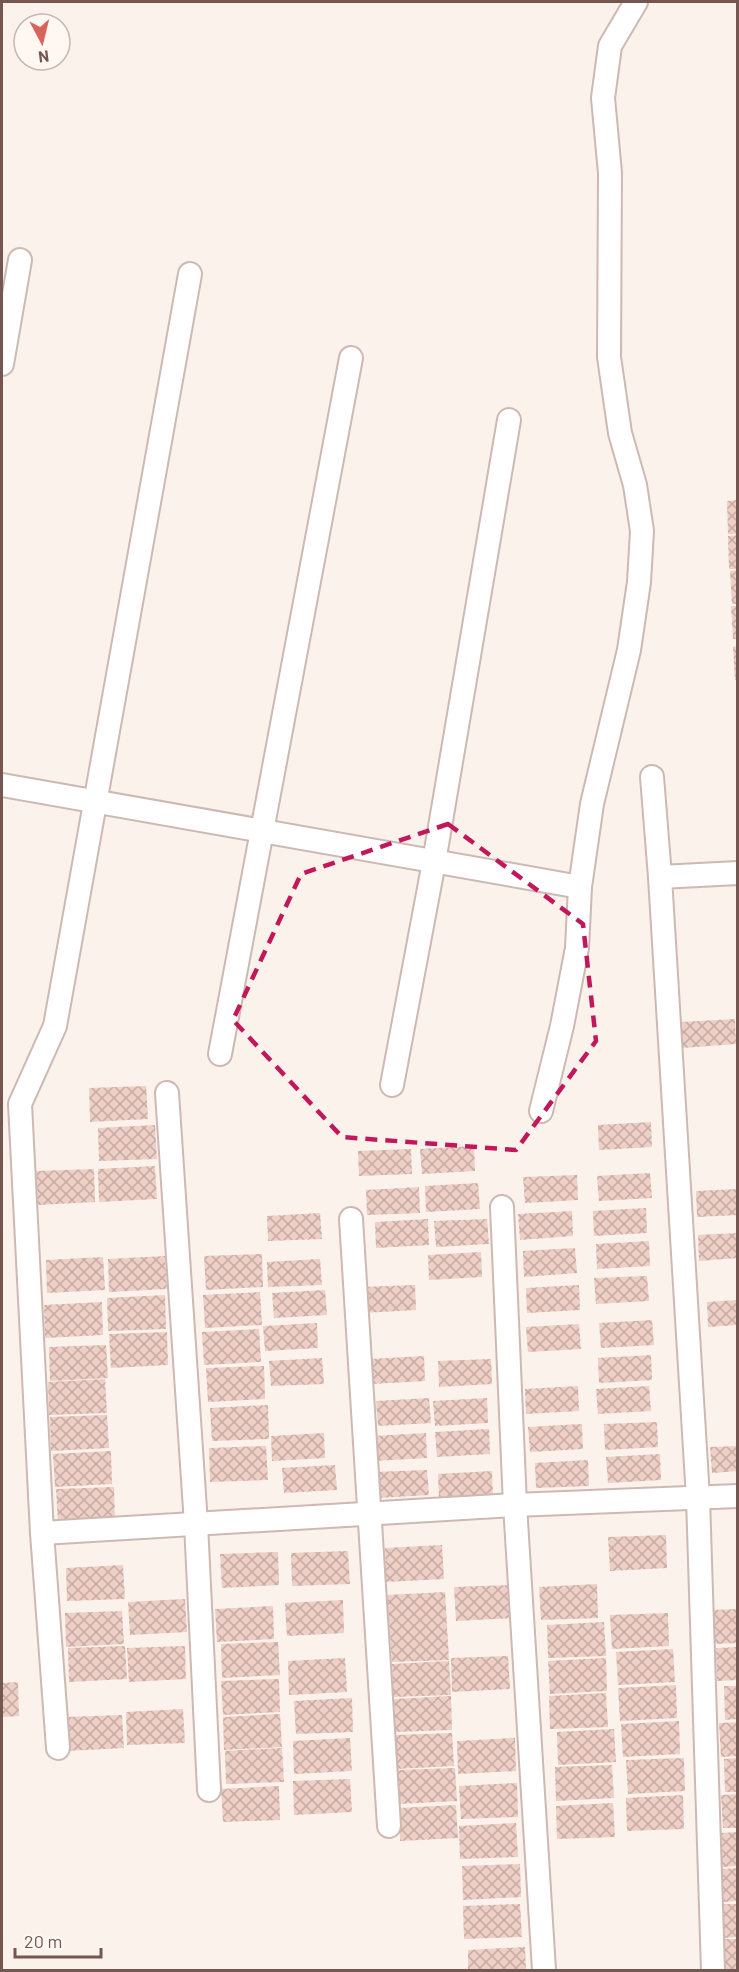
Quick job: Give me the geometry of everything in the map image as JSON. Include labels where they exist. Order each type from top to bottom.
[{"type":"street","points":[[541,1111],[562,1026],[577,948],[580,887],[592,804],[629,650],[639,582],[642,531],[635,485],[620,433],[609,357],[610,173],[603,98],[610,46],[636,2]]},
{"type":"street","points":[[2,364],[21,260]]},
{"type":"street","points":[[58,1748],[42,1533],[20,1104],[55,1026],[190,274]]},
{"type":"street","points":[[220,1054],[351,358]]},
{"type":"street","points":[[392,1085],[434,862],[509,420]]},
{"type":"street","points":[[652,777],[698,1498],[713,1971]]},
{"type":"street","points":[[2,785],[580,887]]},
{"type":"street","points":[[660,877],[738,873]]},
{"type":"street","points":[[167,1093],[196,1524],[209,1790]]},
{"type":"street","points":[[502,1207],[516,1505],[544,1971]]},
{"type":"street","points":[[351,1219],[389,1826]]},
{"type":"street","points":[[42,1533],[516,1505],[738,1496]]},
{"type":"highlighted area","points":[[448,824],[583,924],[596,1041],[516,1150],[342,1137],[233,1020],[301,874]]},
{"type":"building","points":[[738,500],[738,534],[728,534],[727,501]]},
{"type":"building","points":[[738,535],[738,569],[729,569],[728,536]]},
{"type":"building","points":[[738,570],[738,604],[732,604],[730,571]]},
{"type":"building","points":[[731,606],[738,606],[738,639],[733,639]]},
{"type":"building","points":[[738,646],[738,680],[735,680],[733,647]]},
{"type":"building","points":[[735,1019],[736,1044],[682,1048],[681,1022]]},
{"type":"building","points":[[146,1086],[148,1119],[90,1122],[89,1088]]},
{"type":"building","points":[[651,1122],[652,1147],[599,1150],[598,1125]]},
{"type":"building","points":[[155,1125],[157,1159],[99,1161],[98,1128]]},
{"type":"building","points":[[474,1146],[475,1171],[422,1174],[420,1149]]},
{"type":"building","points":[[411,1149],[412,1174],[359,1176],[358,1151]]},
{"type":"building","points":[[155,1166],[157,1199],[99,1202],[98,1169]]},
{"type":"building","points":[[94,1169],[95,1202],[38,1205],[36,1171]]},
{"type":"building","points":[[650,1173],[652,1198],[599,1201],[597,1176]]},
{"type":"building","points":[[577,1175],[578,1200],[525,1203],[523,1177]]},
{"type":"building","points":[[478,1183],[480,1209],[426,1212],[425,1186]]},
{"type":"building","points":[[419,1187],[420,1213],[367,1215],[366,1190]]},
{"type":"building","points":[[738,1189],[738,1215],[697,1217],[696,1191]]},
{"type":"building","points":[[646,1208],[647,1233],[594,1236],[593,1211]]},
{"type":"building","points":[[572,1211],[573,1236],[520,1240],[518,1214]]},
{"type":"building","points":[[320,1213],[322,1239],[268,1241],[267,1216]]},
{"type":"building","points":[[428,1219],[429,1245],[376,1248],[375,1222]]},
{"type":"building","points":[[487,1219],[489,1244],[436,1247],[434,1221]]},
{"type":"building","points":[[738,1233],[738,1258],[699,1261],[698,1235]]},
{"type":"building","points":[[649,1241],[650,1266],[597,1269],[596,1244]]},
{"type":"building","points":[[575,1248],[577,1273],[524,1277],[523,1251]]},
{"type":"building","points":[[481,1252],[482,1277],[429,1280],[428,1255]]},
{"type":"building","points":[[262,1254],[263,1287],[206,1290],[204,1256]]},
{"type":"building","points":[[165,1256],[167,1289],[109,1292],[108,1259]]},
{"type":"building","points":[[103,1257],[105,1290],[47,1293],[46,1260]]},
{"type":"building","points":[[320,1259],[322,1285],[268,1287],[267,1262]]},
{"type":"building","points":[[647,1276],[649,1301],[596,1304],[594,1278]]},
{"type":"building","points":[[415,1285],[416,1310],[363,1313],[361,1287]]},
{"type":"building","points":[[579,1285],[580,1310],[527,1313],[526,1288]]},
{"type":"building","points":[[325,1290],[327,1315],[274,1318],[272,1293]]},
{"type":"building","points":[[260,1292],[262,1325],[205,1328],[203,1295]]},
{"type":"building","points":[[165,1295],[166,1329],[108,1331],[107,1298]]},
{"type":"building","points":[[738,1300],[738,1325],[708,1327],[707,1302]]},
{"type":"building","points":[[102,1302],[103,1335],[45,1338],[44,1305]]},
{"type":"building","points":[[652,1320],[654,1345],[601,1348],[599,1323]]},
{"type":"building","points":[[317,1323],[318,1348],[265,1351],[263,1326]]},
{"type":"building","points":[[579,1324],[581,1349],[528,1352],[526,1327]]},
{"type":"building","points":[[259,1329],[261,1362],[204,1365],[202,1332]]},
{"type":"building","points":[[167,1332],[168,1365],[111,1368],[109,1334]]},
{"type":"building","points":[[106,1345],[108,1378],[50,1381],[49,1347]]},
{"type":"building","points":[[651,1355],[652,1380],[599,1383],[598,1358]]},
{"type":"building","points":[[424,1356],[425,1381],[372,1384],[370,1359]]},
{"type":"building","points":[[322,1358],[324,1384],[271,1386],[269,1361]]},
{"type":"building","points":[[491,1359],[492,1384],[439,1387],[438,1361]]},
{"type":"building","points":[[264,1366],[265,1399],[208,1402],[206,1368]]},
{"type":"building","points":[[105,1379],[107,1413],[49,1415],[48,1382]]},
{"type":"building","points":[[578,1386],[579,1411],[526,1414],[525,1389]]},
{"type":"building","points":[[649,1386],[651,1411],[598,1414],[596,1389]]},
{"type":"building","points":[[429,1398],[431,1423],[378,1426],[376,1401]]},
{"type":"building","points":[[487,1398],[488,1423],[435,1426],[433,1401]]},
{"type":"building","points":[[268,1405],[269,1439],[212,1441],[210,1408]]},
{"type":"building","points":[[107,1415],[109,1448],[51,1451],[50,1417]]},
{"type":"building","points":[[657,1422],[658,1447],[605,1450],[604,1424]]},
{"type":"building","points":[[582,1424],[583,1449],[530,1452],[528,1427]]},
{"type":"building","points":[[489,1429],[490,1454],[437,1457],[435,1432]]},
{"type":"building","points":[[324,1433],[325,1458],[272,1461],[271,1436]]},
{"type":"building","points":[[426,1433],[427,1458],[374,1461],[373,1436]]},
{"type":"building","points":[[266,1446],[268,1480],[210,1482],[209,1448]]},
{"type":"building","points":[[738,1446],[738,1471],[712,1473],[710,1447]]},
{"type":"building","points":[[111,1451],[112,1484],[55,1487],[53,1454]]},
{"type":"building","points":[[660,1454],[661,1480],[608,1483],[606,1457]]},
{"type":"building","points":[[588,1460],[589,1486],[536,1488],[535,1463]]},
{"type":"building","points":[[335,1465],[337,1490],[284,1493],[282,1468]]},
{"type":"building","points":[[427,1470],[429,1495],[376,1498],[374,1472]]},
{"type":"building","points":[[492,1471],[493,1496],[439,1499],[438,1474]]},
{"type":"building","points":[[114,1487],[115,1520],[58,1523],[56,1489]]},
{"type":"building","points":[[666,1535],[667,1568],[610,1571],[608,1537]]},
{"type":"building","points":[[442,1545],[444,1579],[386,1582],[385,1548]]},
{"type":"building","points":[[348,1551],[350,1584],[292,1586],[291,1553]]},
{"type":"building","points":[[278,1552],[279,1585],[222,1588],[220,1554]]},
{"type":"building","points":[[123,1565],[125,1599],[67,1601],[66,1568]]},
{"type":"building","points":[[597,1584],[598,1618],[541,1620],[539,1587]]},
{"type":"building","points":[[512,1585],[513,1618],[456,1621],[454,1587]]},
{"type":"building","points":[[445,1592],[449,1660],[392,1662],[387,1595]]},
{"type":"building","points":[[185,1599],[187,1632],[130,1635],[128,1602]]},
{"type":"building","points":[[343,1600],[344,1633],[287,1636],[285,1603]]},
{"type":"building","points":[[273,1606],[274,1639],[217,1642],[215,1609]]},
{"type":"building","points":[[738,1609],[738,1643],[715,1644],[713,1610]]},
{"type":"building","points":[[122,1611],[124,1644],[66,1647],[65,1613]]},
{"type":"building","points":[[668,1613],[669,1646],[612,1649],[610,1615]]},
{"type":"building","points":[[604,1622],[606,1656],[548,1658],[547,1625]]},
{"type":"building","points":[[278,1642],[280,1675],[222,1678],[221,1644]]},
{"type":"building","points":[[125,1646],[127,1679],[69,1682],[68,1648]]},
{"type":"building","points":[[185,1646],[186,1679],[129,1682],[127,1648]]},
{"type":"building","points":[[738,1647],[738,1680],[717,1681],[716,1648]]},
{"type":"building","points":[[673,1649],[675,1682],[618,1685],[616,1652]]},
{"type":"building","points":[[508,1656],[510,1689],[452,1692],[451,1658]]},
{"type":"building","points":[[345,1658],[347,1692],[289,1695],[288,1661]]},
{"type":"building","points":[[606,1658],[607,1691],[550,1694],[548,1661]]},
{"type":"building","points":[[449,1661],[451,1695],[393,1697],[392,1664]]},
{"type":"building","points":[[279,1679],[280,1712],[223,1715],[221,1681]]},
{"type":"building","points":[[18,1682],[19,1716],[2,1717],[2,1683]]},
{"type":"building","points":[[676,1685],[677,1718],[620,1721],[618,1688]]},
{"type":"building","points":[[724,1686],[738,1686],[738,1719],[725,1720]]},
{"type":"building","points":[[606,1693],[608,1727],[550,1729],[549,1696]]},
{"type":"building","points":[[451,1696],[452,1730],[395,1732],[394,1699]]},
{"type":"building","points":[[352,1698],[353,1732],[296,1734],[294,1701]]},
{"type":"building","points":[[183,1709],[185,1743],[127,1745],[126,1712]]},
{"type":"building","points":[[280,1714],[282,1747],[224,1750],[223,1717]]},
{"type":"building","points":[[122,1715],[124,1748],[66,1751],[65,1717]]},
{"type":"building","points":[[679,1721],[680,1754],[623,1757],[621,1724]]},
{"type":"building","points":[[738,1722],[738,1756],[721,1757],[719,1723]]},
{"type":"building","points":[[614,1729],[616,1762],[558,1765],[557,1732]]},
{"type":"building","points":[[452,1733],[454,1766],[396,1769],[395,1735]]},
{"type":"building","points":[[350,1738],[352,1771],[294,1774],[293,1741]]},
{"type":"building","points":[[515,1738],[516,1771],[458,1774],[457,1741]]},
{"type":"building","points":[[282,1748],[284,1782],[226,1784],[225,1751]]},
{"type":"building","points":[[684,1758],[685,1791],[628,1794],[626,1760]]},
{"type":"building","points":[[738,1758],[738,1792],[725,1792],[724,1759]]},
{"type":"building","points":[[612,1765],[614,1798],[556,1801],[555,1767]]},
{"type":"building","points":[[455,1768],[457,1801],[399,1804],[398,1770]]},
{"type":"building","points":[[350,1779],[352,1812],[294,1815],[293,1781]]},
{"type":"building","points":[[517,1783],[518,1817],[461,1819],[459,1786]]},
{"type":"building","points":[[279,1786],[280,1820],[223,1822],[221,1789]]},
{"type":"building","points":[[738,1794],[738,1828],[723,1828],[721,1795]]},
{"type":"building","points":[[683,1795],[684,1829],[627,1831],[626,1798]]},
{"type":"building","points":[[613,1803],[615,1837],[557,1839],[556,1806]]},
{"type":"building","points":[[456,1805],[458,1838],[400,1841],[399,1808]]},
{"type":"building","points":[[516,1823],[518,1857],[460,1859],[459,1826]]},
{"type":"building","points":[[738,1832],[738,1866],[722,1867],[721,1833]]},
{"type":"building","points":[[520,1864],[521,1897],[463,1900],[462,1866]]},
{"type":"building","points":[[738,1868],[738,1901],[723,1902],[722,1869]]},
{"type":"building","points":[[520,1904],[522,1937],[464,1939],[463,1906]]},
{"type":"building","points":[[722,1904],[738,1904],[738,1937],[724,1938]]},
{"type":"building","points":[[723,1939],[738,1939],[738,1970],[725,1970]]},
{"type":"building","points":[[525,1947],[526,1970],[468,1970],[468,1950]]}]
